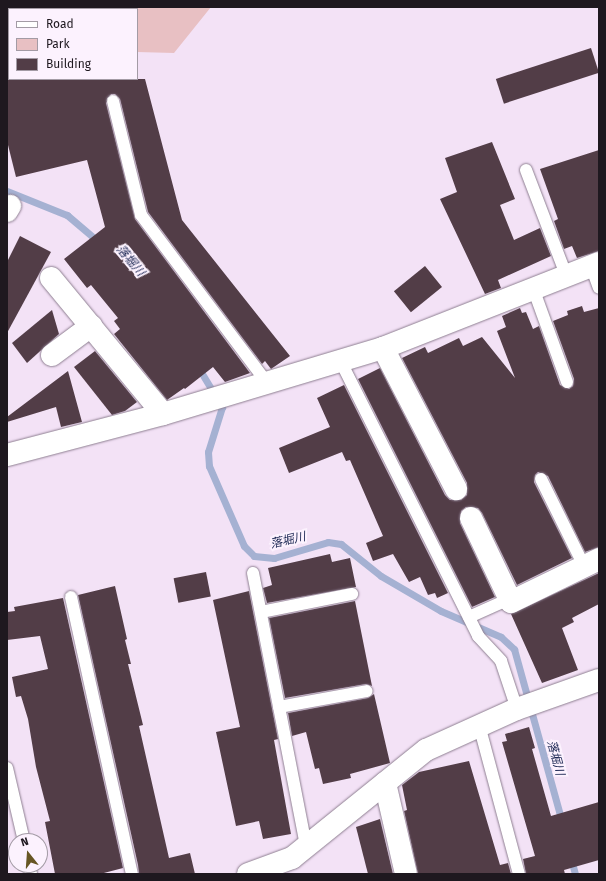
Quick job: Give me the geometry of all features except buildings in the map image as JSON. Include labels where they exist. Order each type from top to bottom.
[{"type":"street","points":[[7,455],[163,414],[383,348],[595,264]]},
{"type":"street","points":[[52,278],[163,414]]},
{"type":"street","points":[[52,355],[91,326]]},
{"type":"street","points":[[383,348],[456,489]]},
{"type":"street","points":[[471,518],[511,602],[592,562]]},
{"type":"street","points":[[248,874],[292,858],[426,750],[479,725],[526,706],[599,680]]},
{"type":"street","points":[[385,783],[406,874]]},
{"type":"lane","points":[[113,101],[141,215],[266,383]]},
{"type":"lane","points":[[526,170],[566,275]]},
{"type":"lane","points":[[595,264],[599,288]]},
{"type":"lane","points":[[533,288],[567,382]]},
{"type":"lane","points":[[340,360],[478,636],[501,661],[526,706]]},
{"type":"lane","points":[[541,479],[592,562]]},
{"type":"lane","points":[[253,573],[306,846]]},
{"type":"lane","points":[[261,612],[352,594]]},
{"type":"lane","points":[[71,597],[132,874]]},
{"type":"lane","points":[[469,618],[509,599]]},
{"type":"lane","points":[[279,707],[367,690]]},
{"type":"lane","points":[[479,725],[519,874]]},
{"type":"lane","points":[[7,768],[22,833]]},
{"type":"green space","points":[[59,7],[211,7],[174,53],[138,52],[138,8]]},
{"type":"waterway","name":"落堀川","points":[[7,191],[67,215],[100,243]]},
{"type":"waterway","name":"落堀川","points":[[198,367],[222,407],[208,452],[209,466],[244,546],[254,556],[274,558],[328,542],[341,544],[381,576],[441,611],[501,637],[514,649],[562,822]]},
{"type":"waterway","name":"落堀川","points":[[571,859],[575,874]]}]
